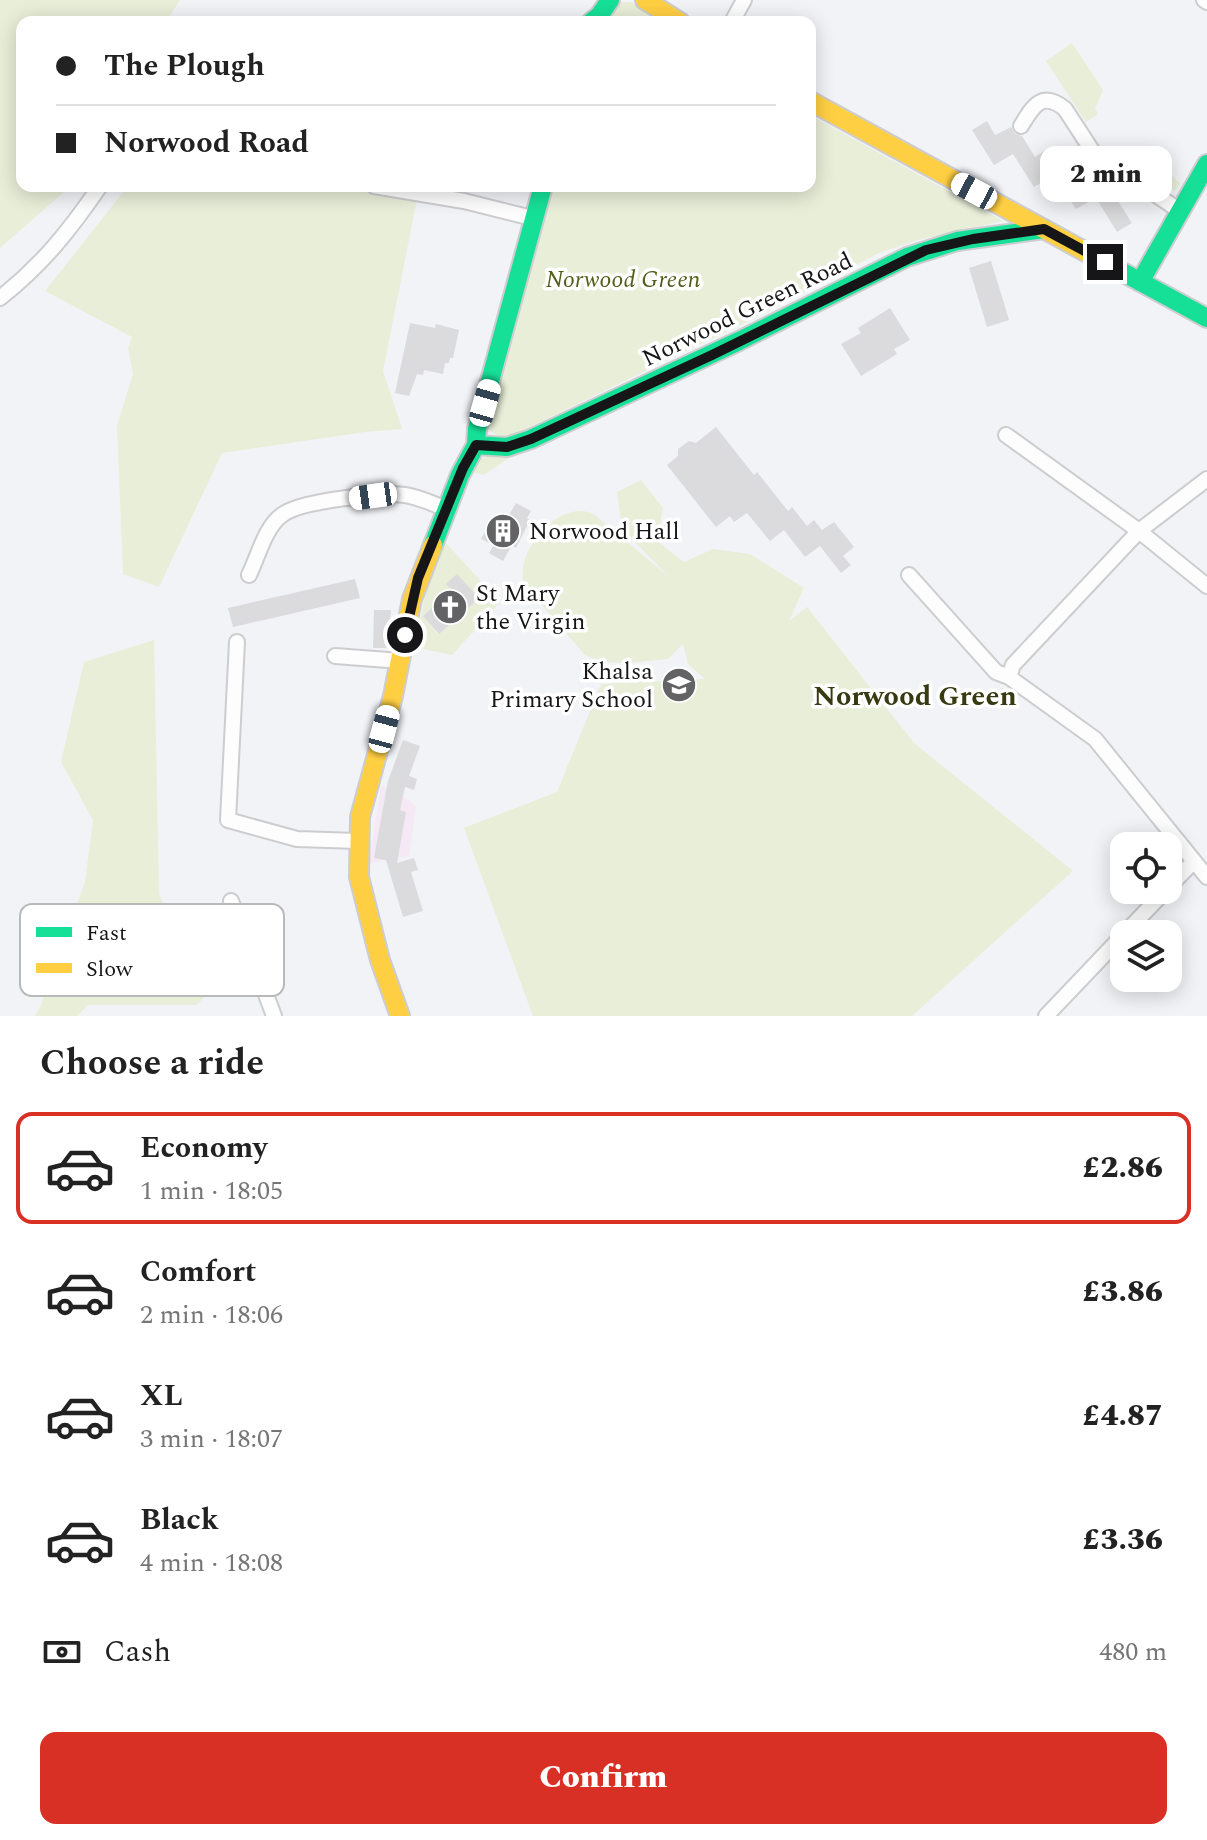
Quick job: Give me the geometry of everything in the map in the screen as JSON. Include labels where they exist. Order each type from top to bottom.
[{"type":"main road","points":[[645,0],[670,16]]},
{"type":"main road","points":[[816,104],[1207,318]]},
{"type":"main road","points":[[1140,282],[1207,164]]},
{"type":"main road","points":[[400,1016],[371,928],[359,877],[358,841],[364,798],[401,661],[412,599],[476,445],[477,429],[542,192]]},
{"type":"main road","name":"Norwood Green Road","points":[[476,445],[507,447],[531,439],[926,250],[973,239],[1044,229]]},
{"type":"street","points":[[1021,126],[1033,106],[1044,100],[1056,102],[1065,109],[1106,172],[1149,190],[1180,211]]},
{"type":"street","points":[[0,298],[24,280],[56,247],[96,192]]},
{"type":"street","points":[[410,192],[464,201],[536,219]]},
{"type":"street","points":[[1006,435],[1139,531],[1207,586]]},
{"type":"street","points":[[1009,677],[1013,665],[1139,531],[1207,479]]},
{"type":"street","points":[[249,575],[273,524],[282,514],[298,506],[395,495],[418,498],[447,509]]},
{"type":"street","points":[[909,575],[996,672],[1009,677],[1095,739],[1207,877]]},
{"type":"street","points":[[237,642],[228,820],[297,839],[358,841]]},
{"type":"street","points":[[335,656],[401,661]]},
{"type":"street","points":[[1182,873],[1193,862]]},
{"type":"street","points":[[1046,1016],[1153,904]]},
{"type":"street","points":[[267,996],[274,1016]]},
{"type":"shaded area","points":[[381,786],[395,790],[416,806],[409,856],[369,863]]},
{"type":"green space","points":[[0,0],[180,0],[170,16],[16,16],[16,192],[64,192],[0,248]]},
{"type":"green space","points":[[620,2],[631,2],[653,16],[609,16]]},
{"type":"green space","points":[[1072,43],[1103,90],[1095,109],[1098,114],[1086,122],[1046,61]]},
{"type":"green space","name":"Norwood Green","points":[[816,118],[1003,221],[918,240],[879,253],[767,312],[509,437],[488,430],[486,422],[549,192],[816,192]]},
{"type":"green space","points":[[1129,152],[1139,167],[1129,171],[1115,162]]},
{"type":"green space","points":[[1162,162],[1167,172],[1180,183],[1175,191],[1153,177]]},
{"type":"green space","points":[[123,192],[390,192],[417,199],[383,371],[402,429],[222,453],[159,587],[123,574],[117,426],[133,374],[128,348],[132,337],[45,291]]},
{"type":"green space","points":[[519,451],[484,475],[471,472],[485,456]]},
{"type":"green space","name":"Khalsa Primary School","points":[[641,480],[663,508],[657,541],[684,562],[713,549],[750,554],[804,588],[789,621],[807,607],[914,743],[1073,871],[912,1016],[533,1016],[464,828],[557,792],[601,684],[705,679],[688,664],[683,644],[668,659],[614,663],[593,659],[584,654],[524,584],[526,557],[543,530],[568,513],[582,511],[595,515],[669,577],[622,529],[617,492]]},
{"type":"green space","points":[[445,542],[500,602],[452,655],[414,647],[428,582]],"holes":[[[447,584],[478,598],[438,634],[423,616],[452,590]]]},
{"type":"green space","points":[[154,640],[159,894],[163,904],[77,904],[85,882],[93,820],[61,762],[84,662]]},
{"type":"green space","points":[[44,996],[205,997],[196,1005],[88,1005],[77,1016],[35,1016]]},
{"type":"building","points":[[987,121],[995,135],[1011,127],[1015,134],[1022,136],[1035,157],[1049,148],[1062,156],[1077,179],[1091,171],[1094,173],[1107,184],[1132,223],[1117,232],[1096,198],[1076,209],[1054,175],[1034,187],[1013,154],[994,165],[972,130]]},
{"type":"building","points":[[991,261],[1009,320],[987,327],[969,268]]},
{"type":"building","points":[[890,308],[910,340],[894,349],[897,354],[861,376],[841,344],[861,333],[858,328]]},
{"type":"building","points":[[410,323],[435,328],[436,324],[459,330],[453,358],[445,363],[443,374],[424,370],[423,375],[417,374],[409,396],[395,393]]},
{"type":"building","points":[[716,427],[788,511],[792,507],[807,526],[814,520],[822,530],[834,522],[854,547],[843,556],[851,565],[841,573],[820,546],[805,557],[784,530],[770,541],[747,513],[734,522],[730,516],[716,527],[667,465],[678,456],[678,449],[689,441],[696,443]]},
{"type":"building","name":"Norwood Hall","points":[[516,503],[531,511],[527,518],[530,520],[516,548],[512,545],[503,561],[489,553],[494,545],[481,539],[493,518],[504,524]]},
{"type":"building","name":"St Mary the Virgin","points":[[457,574],[479,598],[439,634],[423,616],[452,590],[446,584]]},
{"type":"building","points":[[355,579],[360,598],[233,627],[228,608]]},
{"type":"building","points":[[374,610],[391,610],[388,648],[373,648]]},
{"type":"building","points":[[403,740],[420,746],[409,776],[417,779],[414,790],[405,787],[400,810],[406,812],[397,863],[414,858],[418,870],[411,872],[423,911],[403,917],[386,860],[374,858],[388,781]]},
{"type":"traffic: fast","points":[[599,16],[610,0]]},
{"type":"traffic: fast","points":[[1140,282],[1207,164]]},
{"type":"traffic: fast","points":[[433,545],[460,475],[476,445],[477,429],[541,192]]},
{"type":"traffic: fast","points":[[476,445],[507,447],[531,439],[739,341],[907,257],[957,241],[1044,229]]},
{"type":"traffic: fast","points":[[1104,262],[1207,318]]},
{"type":"traffic: slow","points":[[645,0],[670,16]]},
{"type":"traffic: slow","points":[[816,104],[1104,262]]},
{"type":"traffic: slow","points":[[400,1016],[380,960],[359,877],[360,817],[393,696],[412,599],[433,545]]},
{"type":"place","name":"Norwood Hall","points":[[503,531]]},
{"type":"place","name":"St Mary the Virgin","points":[[450,607]]},
{"type":"place","name":"Khalsa Primary School","points":[[679,685]]},
{"type":"district","name":"Norwood Green","points":[[915,695]]},
{"type":"route","points":[[405,635],[418,578],[463,468],[476,445],[507,447],[562,426],[907,257],[944,244],[1044,229],[1105,262]]}]
